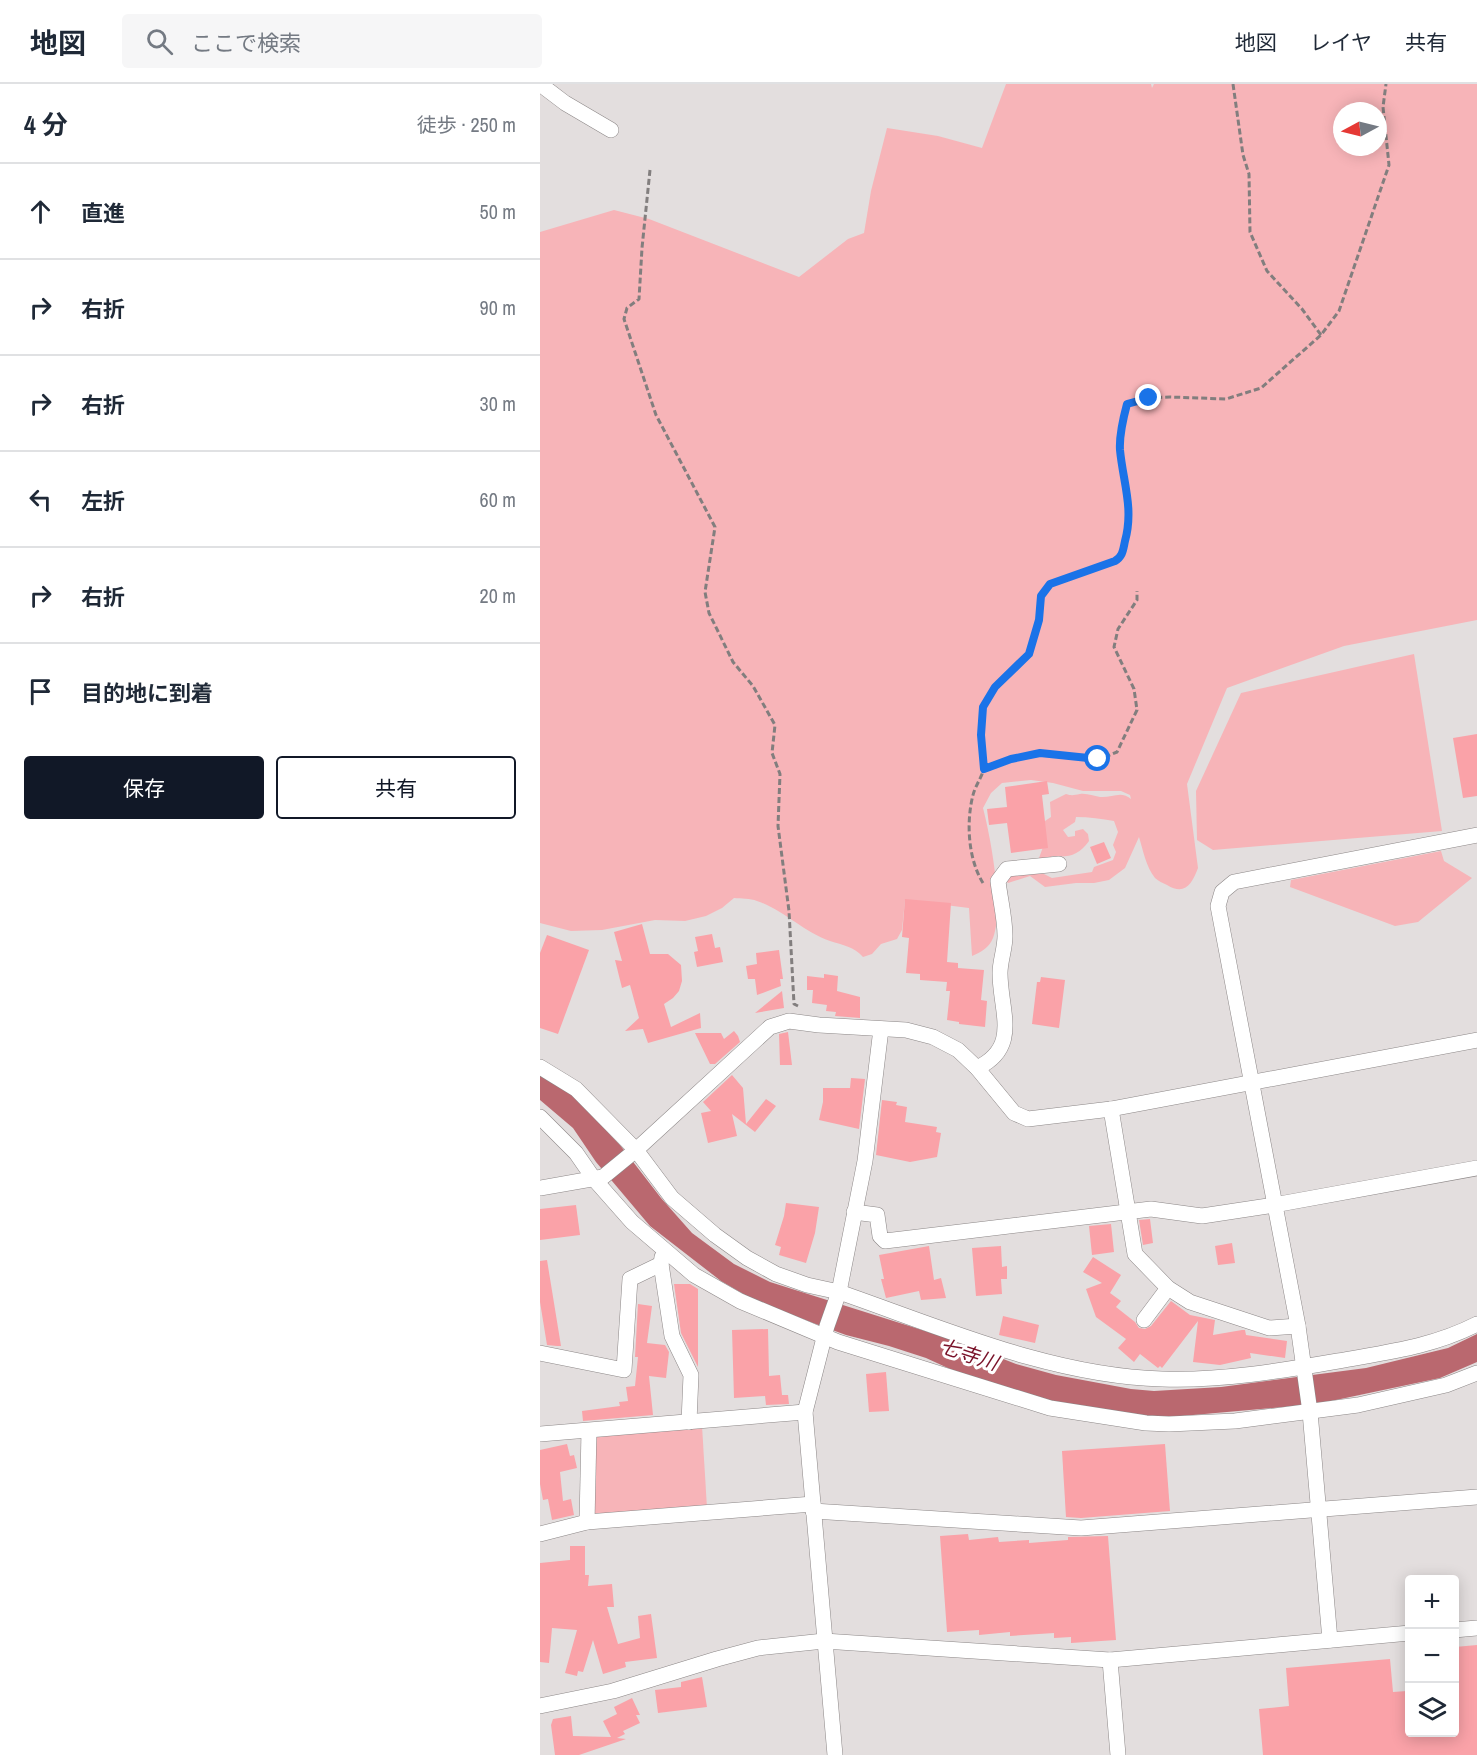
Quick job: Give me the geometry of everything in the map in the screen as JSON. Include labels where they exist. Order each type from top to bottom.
[{"type":"street","points":[[540,84],[565,103],[611,130]]},
{"type":"street","points":[[1330,1640],[1310,1412],[1298,1326],[1218,906],[1222,892],[1234,882],[1477,835]]},
{"type":"street","points":[[977,1068],[990,1061],[999,1052],[1004,1039],[1005,1011],[1000,974],[1005,937],[999,888],[1007,869],[1059,864]]},
{"type":"street","points":[[540,1188],[599,1178],[633,1153],[770,1027],[789,1021],[906,1030],[933,1037],[958,1050],[977,1068],[1014,1113],[1028,1119],[1111,1109],[1477,1040]]},
{"type":"street","points":[[835,1755],[805,1413],[837,1297],[865,1161],[881,1029]]},
{"type":"street","points":[[540,1066],[576,1089],[672,1198],[714,1235],[747,1258],[776,1274],[837,1297],[1030,1358],[1114,1375],[1162,1379],[1210,1378],[1304,1367],[1420,1346],[1453,1336],[1477,1324]]},
{"type":"street","points":[[1111,1109],[1135,1254],[1168,1288],[1190,1302],[1269,1328],[1298,1326]]},
{"type":"street","points":[[540,1117],[599,1178],[662,1257],[740,1301],[826,1331],[838,1342],[1050,1408],[1146,1424],[1235,1421],[1358,1405],[1422,1391],[1477,1373]]},
{"type":"street","points":[[854,1212],[877,1215],[880,1236],[885,1241],[1150,1209],[1203,1216],[1477,1168]]},
{"type":"street","points":[[540,1353],[624,1370],[630,1279],[662,1257]]},
{"type":"street","points":[[662,1257],[672,1336],[691,1375],[689,1422]]},
{"type":"street","points":[[1144,1320],[1168,1288]]},
{"type":"street","points":[[540,1434],[805,1413]]},
{"type":"street","points":[[587,1522],[589,1431]]},
{"type":"street","points":[[540,1534],[587,1522],[813,1508],[1081,1528],[1477,1497]]},
{"type":"street","points":[[1459,1630],[1477,1628]]},
{"type":"street","points":[[540,1706],[613,1691],[758,1648],[824,1641],[1110,1660],[1405,1634]]},
{"type":"street","points":[[1110,1660],[1118,1755]]},
{"type":"path","points":[[1233,84],[1243,155],[1249,174],[1250,232],[1267,271],[1302,309],[1321,335]]},
{"type":"path","points":[[999,888],[982,882],[974,859],[968,824],[973,795],[984,769],[981,735],[983,707],[995,687],[1029,654],[1039,620],[1041,596],[1050,584],[1115,561],[1122,556],[1130,524],[1120,448],[1122,423],[1127,404],[1149,398],[1226,399],[1260,388],[1321,335],[1339,311],[1389,165],[1383,107],[1386,84]]},
{"type":"path","points":[[650,170],[639,298],[627,308],[624,319],[656,415],[715,527],[705,592],[710,613],[733,663],[753,686],[775,725],[772,753],[780,774],[778,826],[789,911],[794,1004],[810,1015],[819,1025]]},
{"type":"path","points":[[984,769],[1011,759],[1040,753],[1098,759],[1116,752],[1137,710],[1134,689],[1114,647],[1118,629],[1137,600],[1137,591]]},
{"type":"shaded area","points":[[1006,84],[1151,84],[1152,88],[1154,84],[1477,84],[1477,620],[1344,646],[1227,688],[1187,784],[1198,868],[1193,879],[1183,889],[1173,888],[1155,878],[1147,864],[1139,837],[1125,868],[1109,880],[1045,887],[1030,876],[1008,883],[1005,879],[1009,873],[1038,871],[1052,878],[1092,872],[1094,867],[1113,860],[1116,852],[1113,845],[1118,832],[1114,821],[1076,817],[1075,822],[1063,830],[1068,837],[1075,836],[1075,831],[1083,829],[1088,834],[1089,841],[1073,855],[1052,856],[1042,862],[1039,858],[1043,847],[1036,821],[1045,821],[1051,817],[1050,802],[1066,794],[1100,797],[1124,795],[1131,799],[1130,795],[1121,791],[1083,791],[1031,780],[1002,783],[991,793],[983,808],[997,892],[996,925],[989,944],[972,956],[969,908],[905,900],[902,930],[897,939],[881,944],[872,954],[863,957],[844,945],[820,937],[767,905],[748,899],[734,898],[722,908],[706,916],[685,921],[655,920],[602,930],[571,931],[540,923],[540,232],[614,210],[649,219],[799,277],[848,239],[864,233],[871,191],[887,128],[938,136],[982,148]]},
{"type":"shaded area","points":[[1414,654],[1442,831],[1213,850],[1197,840],[1196,791],[1241,693]]},
{"type":"shaded area","points":[[1441,851],[1444,861],[1472,878],[1418,922],[1395,926],[1290,887],[1291,880]]},
{"type":"shaded area","points":[[702,1426],[707,1508],[593,1516],[596,1436]]},
{"type":"water","name":"七寺川","points":[[540,1075],[570,1092],[620,1145],[661,1198],[692,1233],[734,1264],[770,1282],[960,1342],[1016,1364],[1056,1375],[1131,1389],[1154,1391],[1221,1387],[1366,1368],[1448,1348],[1477,1334],[1477,1362],[1440,1378],[1317,1404],[1182,1416],[1151,1418],[1028,1396],[961,1374],[926,1358],[813,1323],[752,1299],[721,1281],[650,1226],[596,1162],[573,1128],[540,1100]]},
{"type":"building","points":[[1477,734],[1477,796],[1463,798],[1453,738]]},
{"type":"building","points":[[1047,781],[1049,794],[1042,795],[1048,848],[1011,853],[1007,823],[989,825],[987,809],[1007,807],[1005,787]]},
{"type":"building","points":[[1104,842],[1111,858],[1097,864],[1090,847]]},
{"type":"building","points":[[905,899],[951,903],[947,962],[958,963],[958,968],[984,970],[981,1000],[987,1001],[985,1027],[947,1020],[950,991],[946,991],[947,982],[920,980],[920,974],[906,973],[909,938],[902,937]]},
{"type":"building","points":[[642,924],[650,954],[668,954],[681,965],[682,981],[679,991],[664,1004],[671,1027],[700,1013],[701,1028],[648,1043],[643,1029],[625,1031],[639,1018],[630,985],[622,988],[615,960],[622,961],[614,932]]},
{"type":"building","points":[[712,934],[715,948],[720,947],[723,962],[697,967],[694,952],[698,951],[695,937]]},
{"type":"building","points":[[547,935],[589,950],[558,1034],[540,1028],[540,953]]},
{"type":"building","points":[[779,950],[783,979],[780,979],[781,986],[757,995],[755,979],[748,979],[746,966],[757,964],[756,953]]},
{"type":"building","points":[[824,974],[838,976],[837,991],[860,997],[860,1018],[835,1016],[836,1012],[826,1011],[827,1005],[812,1003],[813,990],[807,990],[807,976],[824,978]]},
{"type":"building","points":[[1041,977],[1065,980],[1059,1028],[1032,1024],[1037,982],[1040,982]]},
{"type":"building","points":[[782,991],[784,1008],[755,1013]]},
{"type":"building","points":[[734,1031],[740,1042],[715,1064],[710,1064],[695,1033],[721,1033],[724,1039]]},
{"type":"building","points":[[788,1032],[792,1065],[780,1065],[779,1034]]},
{"type":"building","points":[[732,1075],[743,1088],[746,1124],[766,1099],[776,1106],[755,1132],[732,1114],[737,1136],[708,1143],[701,1113],[711,1111],[703,1102]]},
{"type":"building","points":[[851,1078],[865,1079],[859,1129],[819,1120],[823,1088],[850,1088]]},
{"type":"building","points":[[882,1100],[897,1102],[896,1105],[907,1107],[905,1122],[937,1127],[936,1132],[941,1133],[937,1157],[910,1162],[876,1155]]},
{"type":"building","points":[[786,1203],[819,1207],[815,1233],[806,1263],[779,1255],[781,1247],[775,1245]]},
{"type":"building","points":[[576,1205],[580,1235],[540,1240],[540,1209]]},
{"type":"building","points":[[1150,1219],[1153,1243],[1143,1245],[1139,1220]]},
{"type":"building","points":[[1111,1224],[1114,1252],[1092,1255],[1089,1226]]},
{"type":"building","points":[[1232,1243],[1235,1263],[1218,1265],[1215,1246]]},
{"type":"building","points":[[929,1246],[934,1280],[941,1278],[946,1298],[921,1300],[919,1291],[886,1298],[881,1279],[884,1279],[879,1255]]},
{"type":"building","points":[[1001,1246],[1002,1267],[1007,1266],[1007,1279],[1001,1279],[1002,1294],[976,1296],[972,1248]]},
{"type":"building","points":[[1093,1257],[1121,1275],[1110,1293],[1121,1301],[1116,1307],[1139,1328],[1145,1329],[1151,1326],[1171,1301],[1190,1315],[1215,1320],[1213,1335],[1245,1330],[1246,1335],[1287,1341],[1285,1358],[1250,1353],[1251,1358],[1220,1365],[1193,1362],[1198,1321],[1162,1368],[1160,1366],[1158,1368],[1140,1354],[1134,1362],[1118,1348],[1126,1339],[1096,1317],[1086,1289],[1102,1283],[1083,1272]]},
{"type":"building","points":[[547,1260],[561,1346],[547,1345],[540,1302],[540,1261]]},
{"type":"building","points":[[674,1284],[690,1284],[698,1289],[698,1367],[681,1333]]},
{"type":"building","points":[[638,1304],[652,1306],[647,1343],[665,1345],[669,1352],[666,1378],[649,1376],[653,1415],[583,1421],[582,1411],[620,1406],[619,1402],[628,1401],[626,1387],[635,1386],[638,1357],[635,1357]]},
{"type":"building","points":[[1003,1316],[1039,1325],[1035,1343],[999,1335]]},
{"type":"building","points":[[768,1329],[769,1376],[780,1375],[782,1395],[788,1395],[789,1404],[766,1405],[765,1396],[734,1398],[732,1330]]},
{"type":"building","points":[[886,1372],[889,1411],[869,1412],[866,1374]]},
{"type":"building","points":[[567,1444],[570,1456],[574,1455],[577,1468],[560,1472],[563,1501],[571,1499],[574,1515],[552,1520],[548,1499],[543,1500],[540,1484],[540,1450]]},
{"type":"building","points":[[1165,1444],[1170,1511],[1081,1518],[1066,1517],[1062,1451]]},
{"type":"building","points":[[968,1534],[969,1540],[998,1537],[999,1542],[1029,1540],[1029,1543],[1068,1540],[1068,1537],[1108,1536],[1116,1640],[1071,1643],[1071,1637],[1054,1638],[1054,1633],[1010,1636],[1010,1632],[979,1635],[979,1630],[947,1632],[940,1536]]},
{"type":"building","points":[[570,1546],[585,1546],[585,1575],[589,1575],[588,1586],[612,1584],[614,1607],[607,1607],[618,1644],[640,1638],[638,1616],[651,1614],[657,1658],[625,1662],[626,1667],[603,1674],[593,1640],[583,1672],[578,1671],[577,1676],[565,1673],[577,1630],[552,1628],[549,1663],[540,1662],[540,1563],[570,1560]]},
{"type":"building","points":[[1477,1645],[1477,1755],[1263,1755],[1259,1709],[1289,1706],[1286,1668],[1390,1659],[1393,1692],[1405,1691],[1405,1737],[1459,1737],[1459,1647]]},
{"type":"building","points":[[702,1677],[707,1707],[658,1713],[655,1690],[681,1687],[681,1682]]},
{"type":"building","points":[[632,1698],[640,1715],[636,1715],[640,1723],[623,1731],[625,1734],[617,1738],[626,1739],[579,1755],[555,1755],[551,1725],[553,1719],[571,1716],[573,1736],[611,1737],[603,1721],[617,1714],[614,1707]]},
{"type":"route","points":[[1098,759],[1040,753],[1011,759],[984,769],[981,735],[983,707],[995,687],[1029,654],[1039,620],[1041,596],[1050,584],[1115,561],[1122,556],[1130,524],[1120,448],[1122,423],[1127,404],[1149,398]]}]
